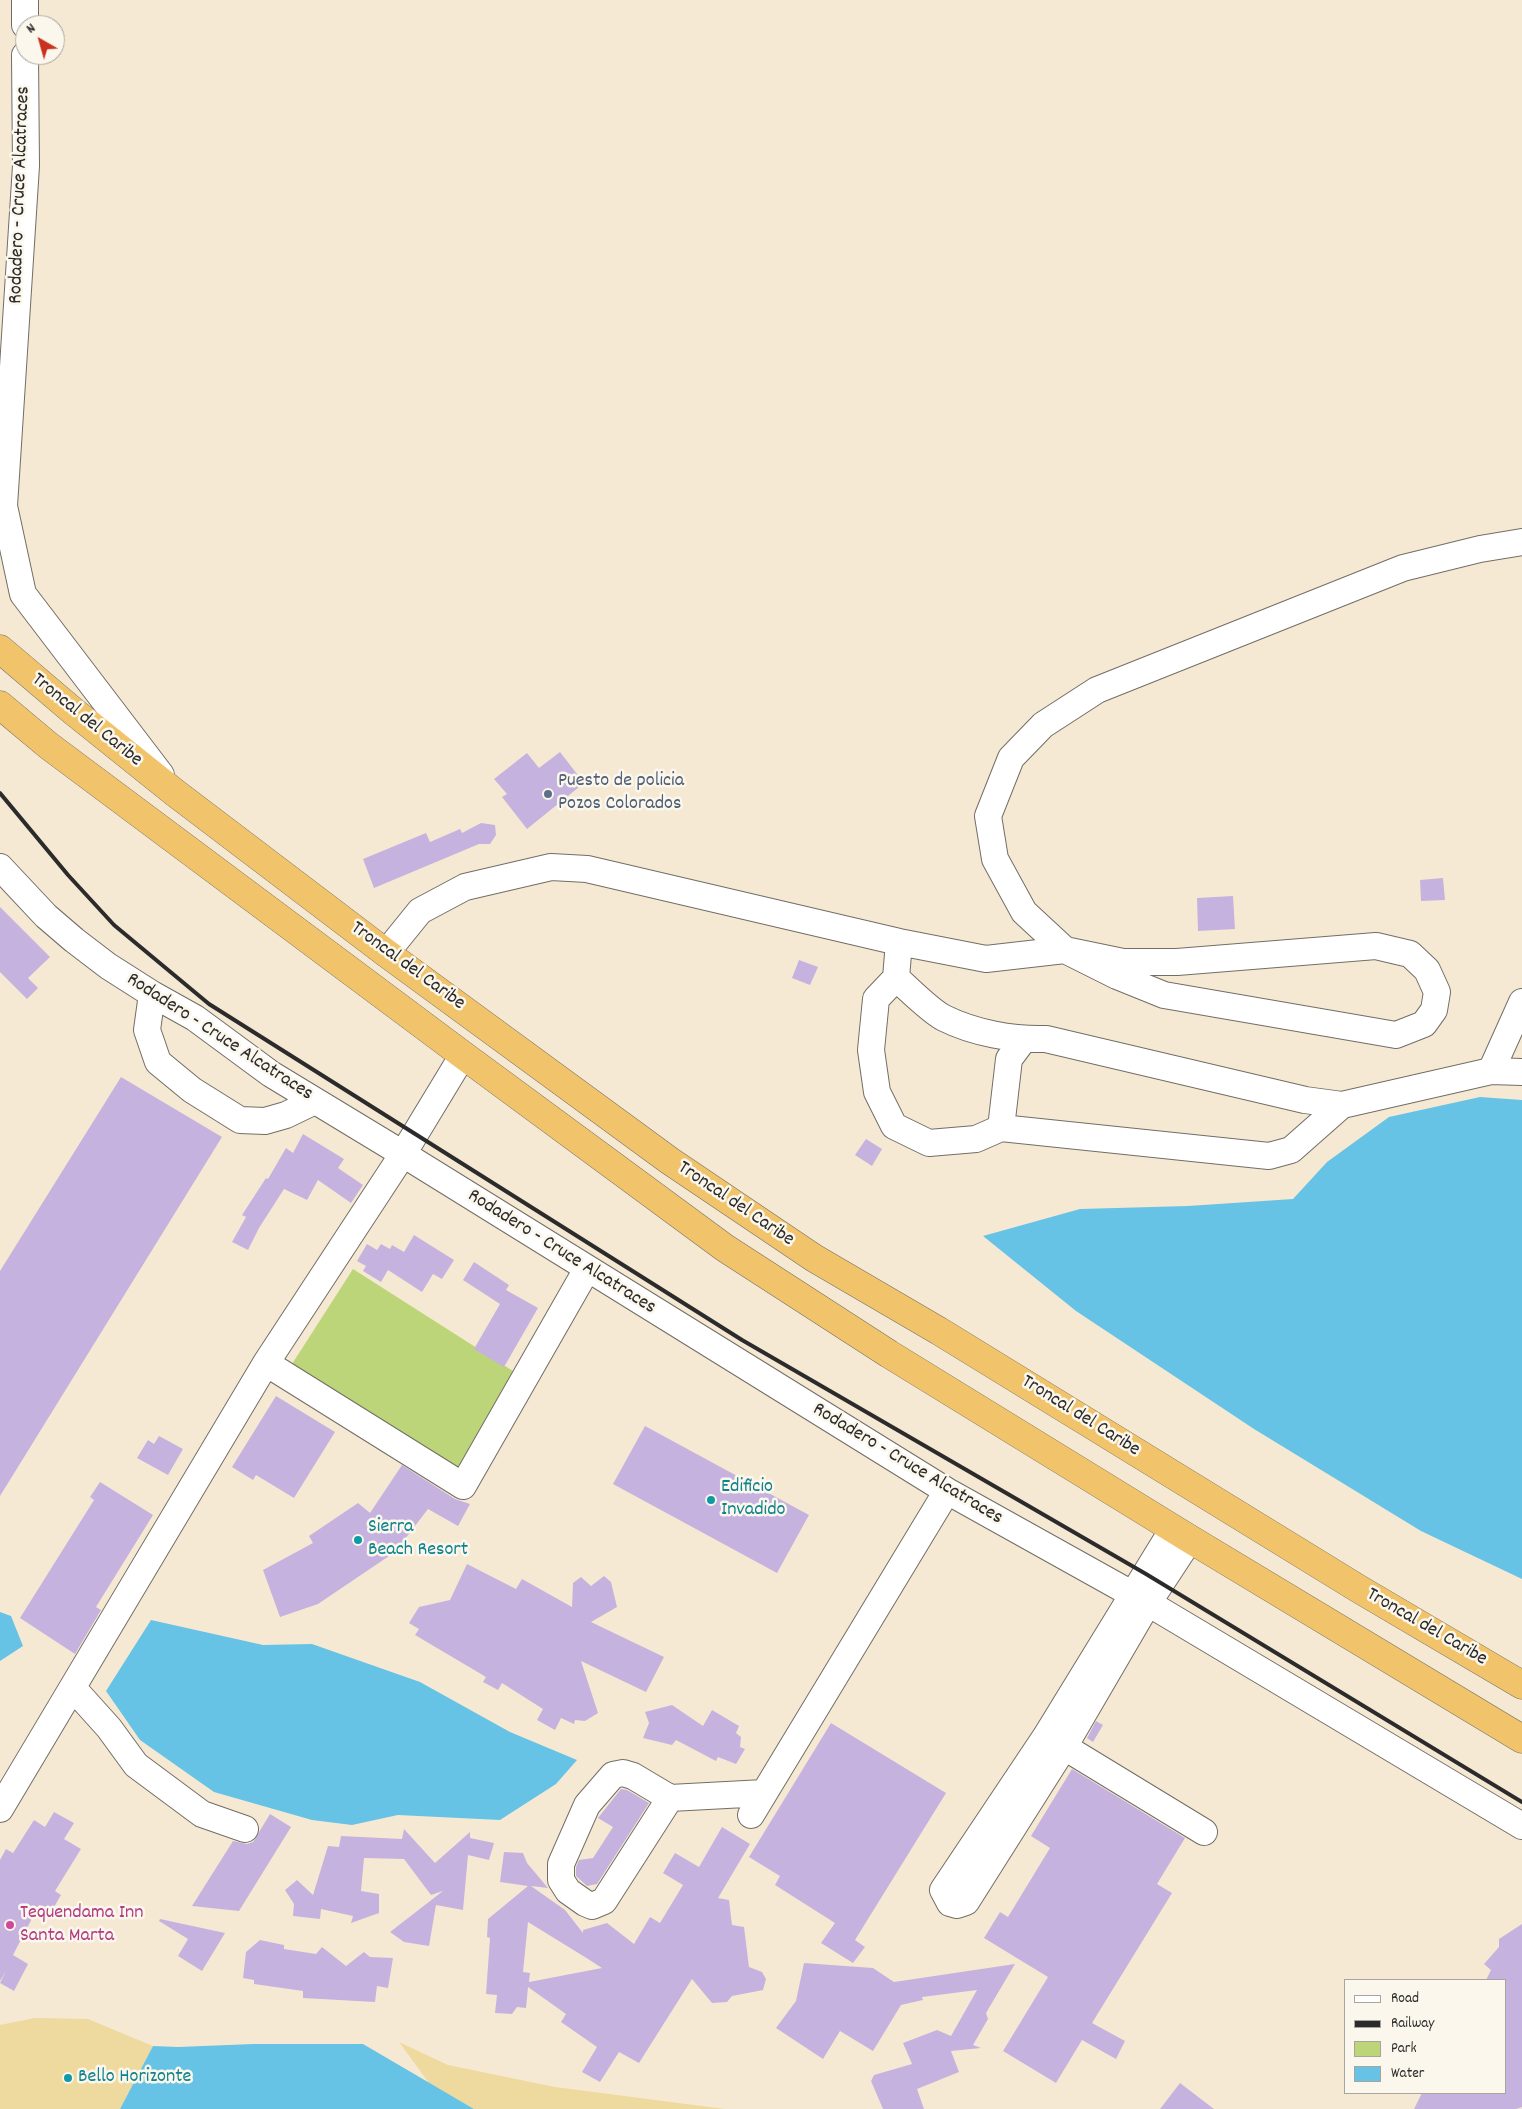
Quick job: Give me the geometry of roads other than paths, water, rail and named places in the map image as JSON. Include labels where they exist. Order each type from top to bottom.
[{"type":"highway","name":"Troncal del Caribe","points":[[0,649],[73,711],[174,792],[386,953],[670,1160],[814,1258],[939,1331],[1351,1584],[1522,1685]]},
{"type":"highway","name":"Troncal del Caribe","points":[[0,705],[49,746],[725,1248],[888,1354],[1522,1739]]},
{"type":"street","points":[[25,0],[25,15]]},
{"type":"street","name":"Rodadero - Cruce Alcatraces","points":[[25,65],[26,166],[4,506],[23,594],[174,792]]},
{"type":"street","points":[[386,953],[420,911],[465,886],[551,867],[587,869],[899,942],[986,959],[1066,950],[1123,962],[1178,962],[1376,946],[1410,954],[1428,970],[1438,992],[1434,1010],[1424,1024],[1396,1035],[1164,995],[1117,976],[1066,950],[1024,912],[995,859],[988,816],[1012,758],[1043,725],[1097,690],[1403,568],[1480,549],[1522,542]]},
{"type":"street","name":"Rodadero - Cruce Alcatraces","points":[[0,867],[46,916],[108,966],[195,1018],[271,1074],[947,1491],[1141,1600],[1522,1826]]},
{"type":"street","points":[[899,942],[896,978],[876,999],[871,1050],[877,1092],[894,1126],[929,1143],[976,1139],[1001,1128],[1269,1156],[1291,1150],[1342,1105]]},
{"type":"street","points":[[896,978],[943,1018],[977,1030],[1024,1039],[1046,1039],[1305,1100],[1342,1105],[1491,1071],[1522,1072]]},
{"type":"street","points":[[152,994],[147,1030],[158,1062],[192,1090],[240,1120],[265,1122],[286,1115],[315,1101]]},
{"type":"street","points":[[1491,1071],[1522,1002]]},
{"type":"street","points":[[1001,1128],[1009,1059],[1024,1039]]},
{"type":"street","points":[[0,1809],[266,1363],[403,1154],[463,1055]]},
{"type":"street","points":[[266,1363],[462,1486],[587,1269]]},
{"type":"street","points":[[670,1798],[604,1901],[592,1906],[584,1903],[568,1891],[561,1880],[561,1864],[587,1805],[613,1775],[623,1773],[633,1776],[670,1798],[758,1804],[947,1491]]},
{"type":"street","points":[[1055,1741],[943,1890],[950,1904],[957,1905],[966,1902],[1055,1741],[1182,1534]]},
{"type":"street","points":[[73,1688],[109,1728],[136,1765],[202,1814],[245,1830]]},
{"type":"street","points":[[1055,1741],[1204,1832]]},
{"type":"water","points":[[1480,1097],[1522,1100],[1522,1579],[1421,1531],[1254,1429],[1076,1311],[983,1236],[1080,1209],[1188,1206],[1293,1199],[1327,1162],[1389,1117]]},
{"type":"water","points":[[0,1612],[11,1616],[23,1646],[0,1661]]},
{"type":"water","points":[[151,1620],[263,1645],[312,1644],[420,1682],[510,1732],[577,1760],[556,1784],[500,1820],[398,1815],[352,1825],[312,1820],[214,1792],[140,1740],[106,1691]]},
{"type":"water","points":[[363,2044],[474,2109],[120,2109],[153,2046]]},
{"type":"railway","points":[[0,793],[68,875],[114,925],[209,1004],[742,1340],[1146,1574],[1522,1802]]},
{"type":"place","name":"Puesto de policia Pozos Colorados","points":[[548,794]]},
{"type":"place","name":"Edificio Invadido","points":[[711,1500]]},
{"type":"place","name":"Sierra Beach Resort","points":[[358,1540]]},
{"type":"place","name":"Tequendama Inn Santa Marta","points":[[10,1925]]},
{"type":"place","name":"Bello Horizonte","points":[[68,2078]]}]
